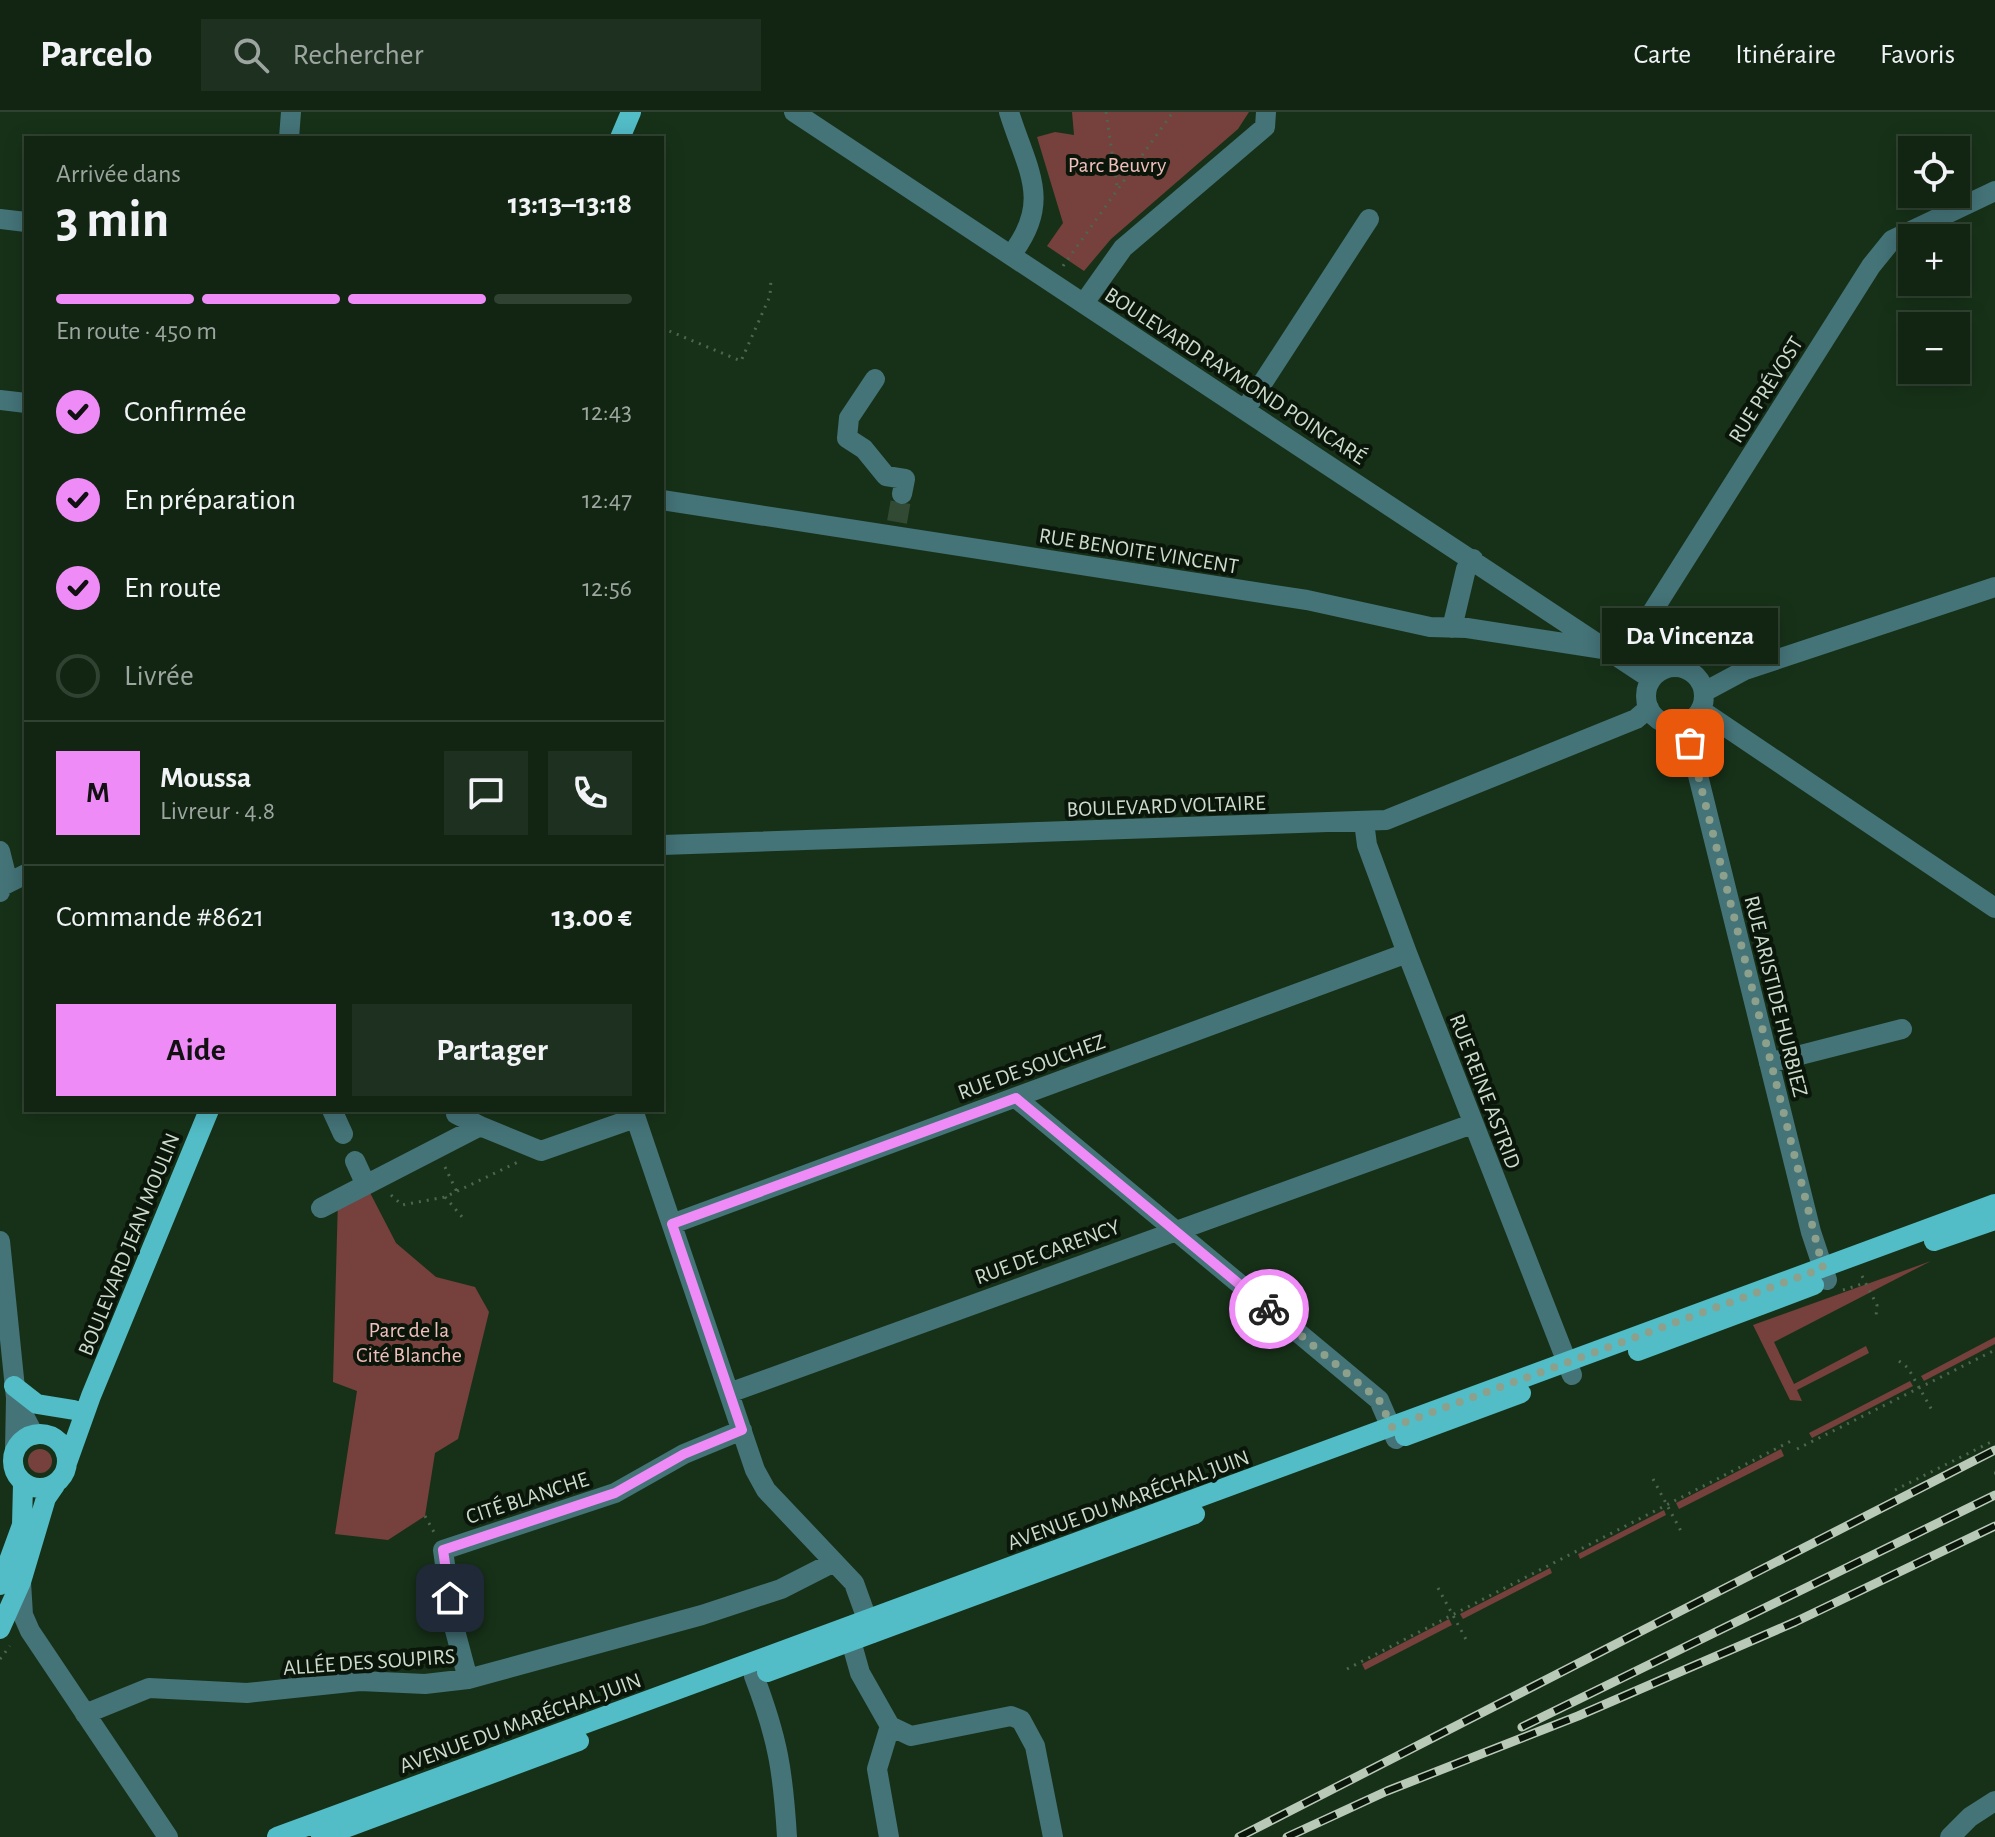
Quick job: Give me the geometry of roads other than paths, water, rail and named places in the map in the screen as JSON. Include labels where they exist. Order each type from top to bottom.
[{"type":"main road","points":[[621,136],[631,112]]},
{"type":"main road","name":"BOULEVARD JEAN MOULIN","points":[[67,1463],[91,1396],[208,1112]]},
{"type":"main road","name":"AVENUE DU MARÉCHAL JUIN","points":[[277,1837],[870,1627],[1825,1274],[1995,1204]]},
{"type":"main road","name":"AVENUE DU MARÉCHAL JUIN","points":[[1825,1274],[1859,1268],[1995,1220]]},
{"type":"main road","points":[[15,1392],[37,1404],[74,1410]]},
{"type":"main road","name":"BOULEVARD JEAN MOULIN","points":[[43,1436],[91,1396]]},
{"type":"main road","points":[[0,1629],[22,1525],[23,1484],[9,1457],[22,1440],[43,1436],[65,1450],[66,1471],[46,1498],[10,1584]]},
{"type":"main road","points":[[23,1484],[40,1489],[55,1485]]},
{"type":"main road","name":"AVENUE DU MARÉCHAL JUIN","points":[[321,1837],[851,1641],[870,1627]]},
{"type":"street","points":[[289,136],[291,112]]},
{"type":"street","name":"BOULEVARD RAYMOND POINCARÉ","points":[[794,112],[1651,679]]},
{"type":"street","points":[[1009,112],[1036,203],[1031,224],[1011,255]]},
{"type":"street","points":[[1084,303],[1123,248],[1265,127],[1266,112]]},
{"type":"street","name":"RUE PRÉVOST","points":[[1632,666],[1632,647],[1637,636],[1871,266],[1892,240],[1995,191]]},
{"type":"street","points":[[0,219],[24,222]]},
{"type":"street","points":[[1245,410],[1369,219]]},
{"type":"street","points":[[875,379],[849,418],[847,438],[864,449],[886,476],[905,479],[902,494]]},
{"type":"street","points":[[0,400],[24,403]]},
{"type":"street","name":"RUE BENOITE VINCENT","points":[[664,500],[896,529],[1307,600],[1430,627],[1607,649]]},
{"type":"street","points":[[1452,628],[1466,569],[1473,559]]},
{"type":"street","points":[[1995,587],[1745,670],[1703,701],[1681,724],[1662,722],[1649,708],[1646,698],[1651,679],[1667,668],[1677,667],[1695,675],[1703,701],[1995,906]]},
{"type":"street","name":"BOULEVARD VOLTAIRE","points":[[664,845],[1364,822],[1407,812],[1636,719],[1649,708]]},
{"type":"street","name":"RUE ARISTIDE HURBIEZ","points":[[1681,724],[1690,743],[1825,1274]]},
{"type":"street","name":"RUE REINE ASTRID","points":[[1364,822],[1367,845],[1407,953],[1569,1368]]},
{"type":"street","points":[[0,850],[24,864]]},
{"type":"street","points":[[0,850],[6,865],[2,888]]},
{"type":"street","points":[[2,888],[24,875]]},
{"type":"street","name":"RUE DE SOUCHEZ","points":[[672,1224],[1407,953]]},
{"type":"street","points":[[1769,1063],[1902,1029]]},
{"type":"street","points":[[1016,1098],[1379,1400],[1394,1433]]},
{"type":"street","points":[[333,1112],[343,1134]]},
{"type":"street","points":[[456,1114],[541,1151],[634,1114],[729,1393],[766,1490],[854,1583],[870,1627]]},
{"type":"street","name":"RUE DE CARENCY","points":[[729,1393],[1472,1124]]},
{"type":"street","points":[[321,1208],[480,1126]]},
{"type":"street","points":[[355,1161],[374,1181]]},
{"type":"street","points":[[0,1241],[15,1392],[9,1457]]},
{"type":"street","points":[[15,1392],[43,1436]]},
{"type":"street","name":"CITÉ BLANCHE","points":[[468,1679],[453,1623],[443,1550],[615,1493],[684,1454],[742,1430]]},
{"type":"street","name":"ALLÉE DES SOUPIRS","points":[[85,1714],[149,1688],[247,1693],[360,1681],[425,1684],[468,1679],[755,1598],[818,1572],[834,1562]]},
{"type":"street","points":[[10,1584],[30,1631],[168,1837]]},
{"type":"street","points":[[851,1641],[860,1673],[890,1726],[911,1736],[1011,1716],[1021,1720],[1035,1746],[1053,1837]]},
{"type":"street","points":[[754,1676],[778,1744],[787,1837]]},
{"type":"street","points":[[889,1837],[877,1769],[890,1726]]},
{"type":"street","points":[[1950,1837],[1970,1817],[1995,1801]]},
{"type":"tunnel","points":[[897,522],[902,494]]},
{"type":"railway","points":[[1239,1837],[1995,1450]]},
{"type":"railway","points":[[1522,1727],[1995,1495]]},
{"type":"railway","points":[[1287,1837],[1387,1791],[1578,1716],[1795,1622],[1995,1526]]},
{"type":"place","name":"Da Vincenza","points":[[1690,743]]},
{"type":"park label","name":"Parc Beuvry","points":[[1117,164]]},
{"type":"park label","name":"Parc de la Cité Blanche","points":[[409,1342]]}]
